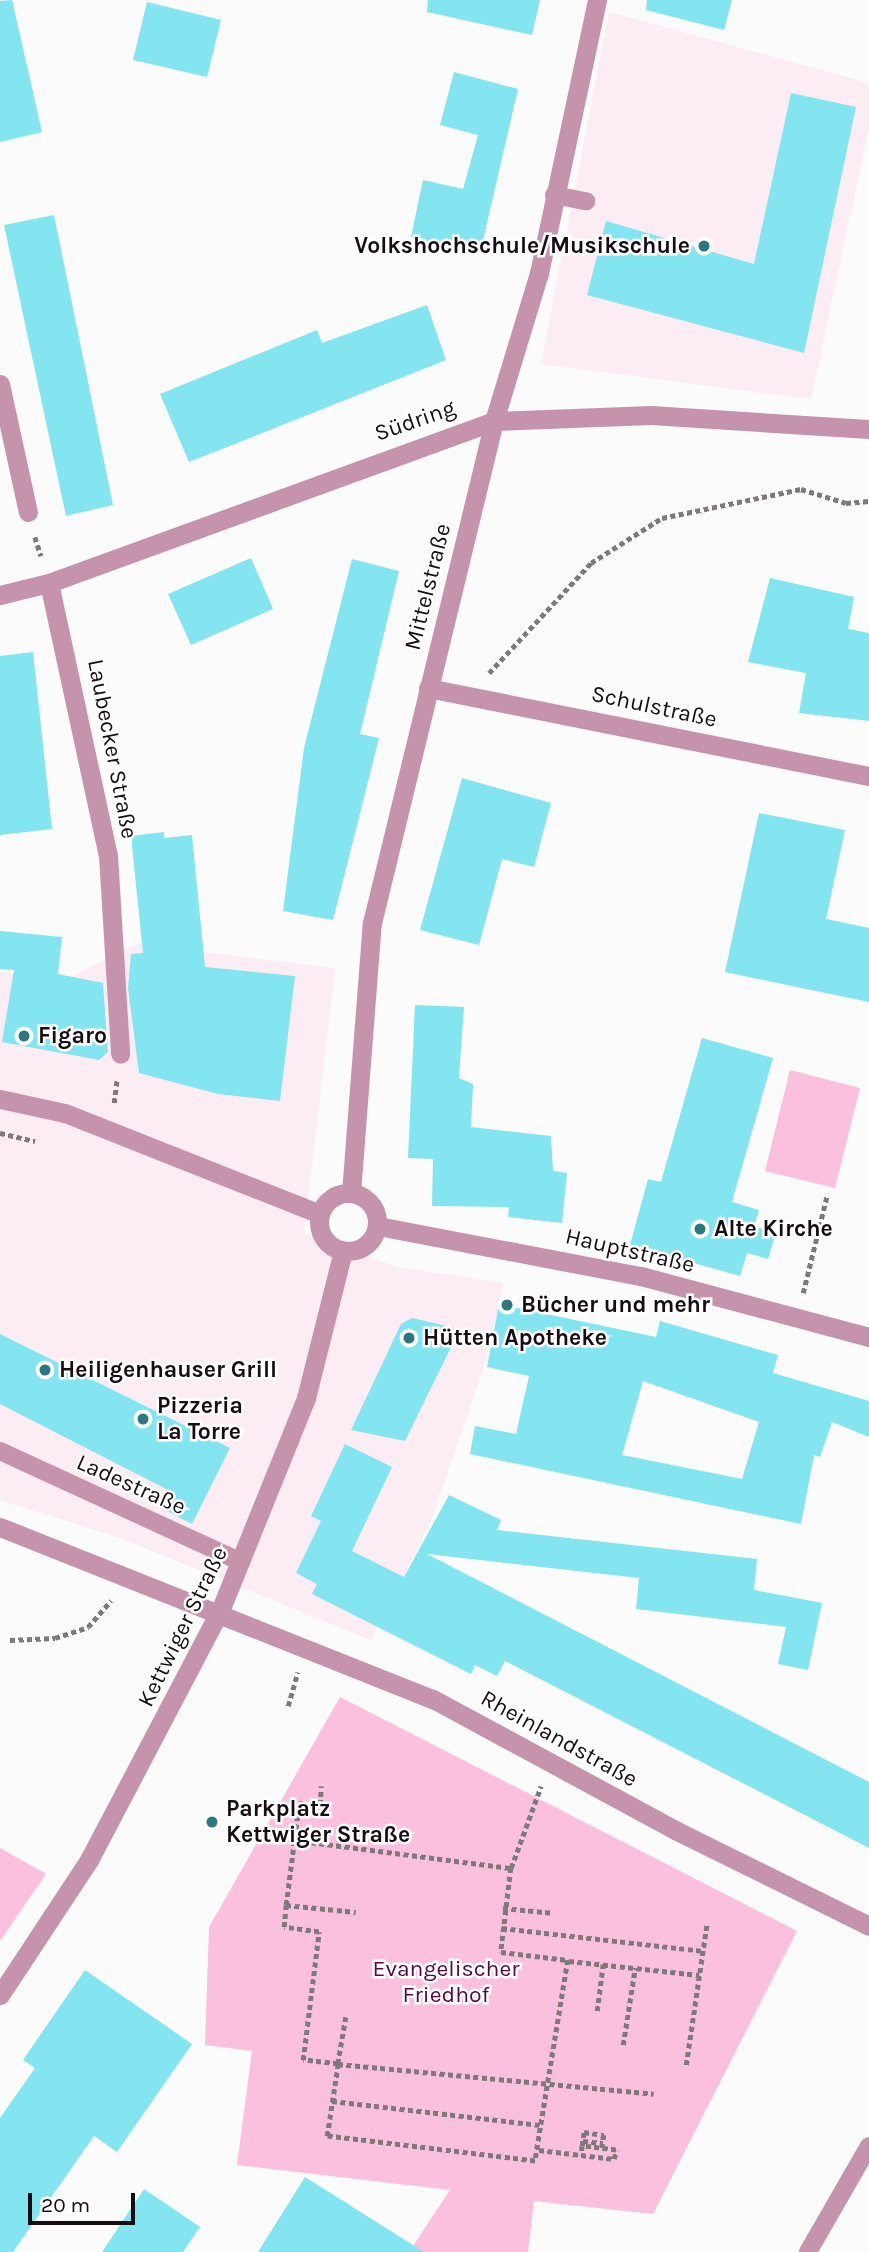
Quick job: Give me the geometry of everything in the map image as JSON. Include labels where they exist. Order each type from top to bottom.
[{"type":"street","name":"Mittelstraße","points":[[351,1193],[368,949],[428,688],[494,421],[539,273],[597,0]]},
{"type":"street","points":[[0,384],[27,513]]},
{"type":"street","name":"Südring","points":[[0,595],[49,583],[494,421],[651,415],[869,429]]},
{"type":"street","name":"Laubecker Straße","points":[[49,583],[108,855],[121,1054]]},
{"type":"street","name":"Schulstraße","points":[[428,688],[869,776]]},
{"type":"street","points":[[0,1099],[65,1113],[320,1214]]},
{"type":"street","points":[[351,1193],[373,1207],[378,1226],[369,1243],[343,1251],[326,1242],[320,1214],[331,1199],[351,1193]]},
{"type":"street","name":"Hauptstraße","points":[[378,1226],[641,1276],[869,1336]]},
{"type":"street","name":"Kettwiger Straße","points":[[0,1996],[89,1860],[220,1611],[306,1398],[343,1251]]},
{"type":"street","name":"Rheinlandstraße","points":[[0,1527],[135,1576],[433,1699],[869,1926]]},
{"type":"lane","points":[[554,195],[586,201]]},
{"type":"lane","name":"Ladestraße","points":[[0,1451],[241,1562]]},
{"type":"lane","points":[[808,2252],[869,2146]]},
{"type":"path","points":[[472,695],[591,563],[662,518],[801,489],[846,503],[869,501]]},
{"type":"path","points":[[27,513],[49,583]]},
{"type":"path","points":[[111,1131],[121,1054]]},
{"type":"path","points":[[0,1133],[35,1142]]},
{"type":"path","points":[[798,1317],[827,1195]]},
{"type":"path","points":[[10,1640],[55,1638],[88,1627],[110,1601],[122,1607],[135,1576]]},
{"type":"path","points":[[346,2017],[327,2136],[535,2161],[568,1960],[501,1952],[503,1908],[511,1868],[550,1762]]},
{"type":"path","points":[[321,1786],[320,1805],[299,1802],[284,1927],[319,1932],[303,2060],[654,2094]]},
{"type":"path","points":[[294,1840],[511,1868]]},
{"type":"path","points":[[286,1905],[356,1912]]},
{"type":"path","points":[[503,1908],[554,1913]]},
{"type":"path","points":[[686,2065],[707,1923]]},
{"type":"path","points":[[502,1928],[703,1951]]},
{"type":"path","points":[[569,1961],[699,1975]]},
{"type":"path","points":[[597,2011],[603,1965]]},
{"type":"path","points":[[623,2045],[635,1968]]},
{"type":"path","points":[[332,2101],[541,2126]]},
{"type":"path","points":[[582,2155],[584,2132],[604,2135],[603,2146]]},
{"type":"path","points":[[540,2150],[614,2159],[616,2150],[583,2143]]},
{"type":"shaded area","name":"Volkshochschule/Musikschule","points":[[609,12],[869,83],[869,127],[811,399],[541,364]]},
{"type":"shaded area","points":[[136,944],[335,968],[304,1233],[397,1267],[504,1283],[485,1363],[431,1521],[371,1640],[120,1538],[0,1500],[0,972],[63,981]]},
{"type":"green space","points":[[790,1070],[860,1088],[835,1188],[765,1171]]},
{"type":"green space","name":"Evangelischer Friedhof","points":[[340,1697],[797,1931],[653,2214],[534,2201],[528,2252],[409,2252],[450,2190],[237,2165],[252,2051],[205,2045],[209,1927]]},
{"type":"green space","points":[[0,1848],[46,1874],[0,1941]]},
{"type":"building","points":[[12,0],[42,132],[0,142],[0,1]]},
{"type":"building","points":[[428,0],[540,0],[532,35],[427,12]]},
{"type":"building","points":[[647,0],[732,0],[724,30],[646,10]]},
{"type":"building","points":[[147,2],[221,20],[207,77],[133,60]]},
{"type":"building","points":[[454,72],[518,89],[480,253],[411,237],[423,180],[463,189],[478,135],[440,125]]},
{"type":"building","points":[[791,93],[856,107],[804,353],[587,295],[606,221],[754,264]]},
{"type":"building","points":[[54,215],[113,505],[66,516],[4,225]]},
{"type":"building","points":[[427,305],[446,360],[189,462],[160,394],[317,330],[322,343]]},
{"type":"building","points":[[251,558],[273,609],[191,645],[168,594]]},
{"type":"building","points":[[352,559],[399,571],[360,734],[379,738],[333,920],[283,911],[304,748]]},
{"type":"building","points":[[770,578],[854,597],[848,629],[869,633],[869,721],[799,713],[806,673],[748,662]]},
{"type":"building","points":[[33,652],[52,829],[0,835],[0,656]]},
{"type":"building","points":[[462,778],[551,803],[534,867],[502,859],[479,945],[420,930]]},
{"type":"building","points":[[759,813],[845,830],[826,919],[869,928],[869,1002],[725,972]]},
{"type":"building","points":[[164,832],[164,838],[192,835],[205,967],[295,976],[280,1101],[218,1094],[139,1073],[128,988],[131,954],[143,953],[131,836]]},
{"type":"building","points":[[0,931],[62,937],[58,974],[103,983],[108,1052],[99,1060],[2,1042],[14,970],[0,969]]},
{"type":"building","points":[[415,1005],[464,1007],[459,1078],[473,1084],[471,1127],[551,1136],[553,1171],[567,1173],[562,1223],[508,1217],[509,1207],[432,1206],[433,1159],[408,1158]]},
{"type":"building","points":[[702,1038],[773,1058],[732,1202],[759,1210],[754,1226],[776,1232],[768,1259],[747,1253],[740,1276],[630,1245],[648,1179],[661,1182]]},
{"type":"building","points":[[499,1304],[656,1337],[660,1321],[778,1355],[773,1373],[869,1401],[869,1437],[832,1422],[820,1457],[814,1455],[801,1524],[470,1454],[475,1426],[516,1434],[529,1376],[487,1367]],"holes":[[[643,1381],[759,1422],[742,1479],[622,1455]]]},
{"type":"building","points":[[412,1318],[460,1329],[405,1441],[351,1430],[401,1324]]},
{"type":"building","points":[[0,1334],[230,1448],[192,1524],[165,1510],[174,1493],[0,1404]]},
{"type":"building","points":[[345,1444],[392,1467],[352,1551],[404,1577],[449,1495],[501,1520],[497,1530],[757,1559],[754,1590],[822,1603],[808,1670],[778,1664],[786,1627],[636,1609],[639,1578],[427,1554],[869,1782],[869,1848],[505,1661],[497,1676],[475,1665],[471,1674],[312,1594],[317,1584],[296,1573],[321,1521],[311,1516]]},
{"type":"building","points":[[85,1970],[192,2044],[117,2152],[94,2136],[13,2252],[0,2252],[0,2118],[35,2068],[23,2060]]},
{"type":"building","points":[[305,2177],[424,2252],[258,2252]]},
{"type":"building","points":[[144,2189],[200,2227],[183,2252],[102,2252]]},
{"type":"place","name":"Volkshochschule/Musikschule","points":[[704,246]]},
{"type":"place","name":"Figaro","points":[[24,1036]]},
{"type":"place","name":"Alte Kirche","points":[[700,1229]]},
{"type":"place","name":"Bücher und mehr","points":[[507,1305]]},
{"type":"place","name":"Hütten Apotheke","points":[[409,1338]]},
{"type":"place","name":"Heiligenhauser Grill","points":[[45,1370]]},
{"type":"place","name":"Pizzeria La Torre","points":[[143,1419]]},
{"type":"place","name":"Parkplatz Kettwiger Straße","points":[[212,1822]]}]
